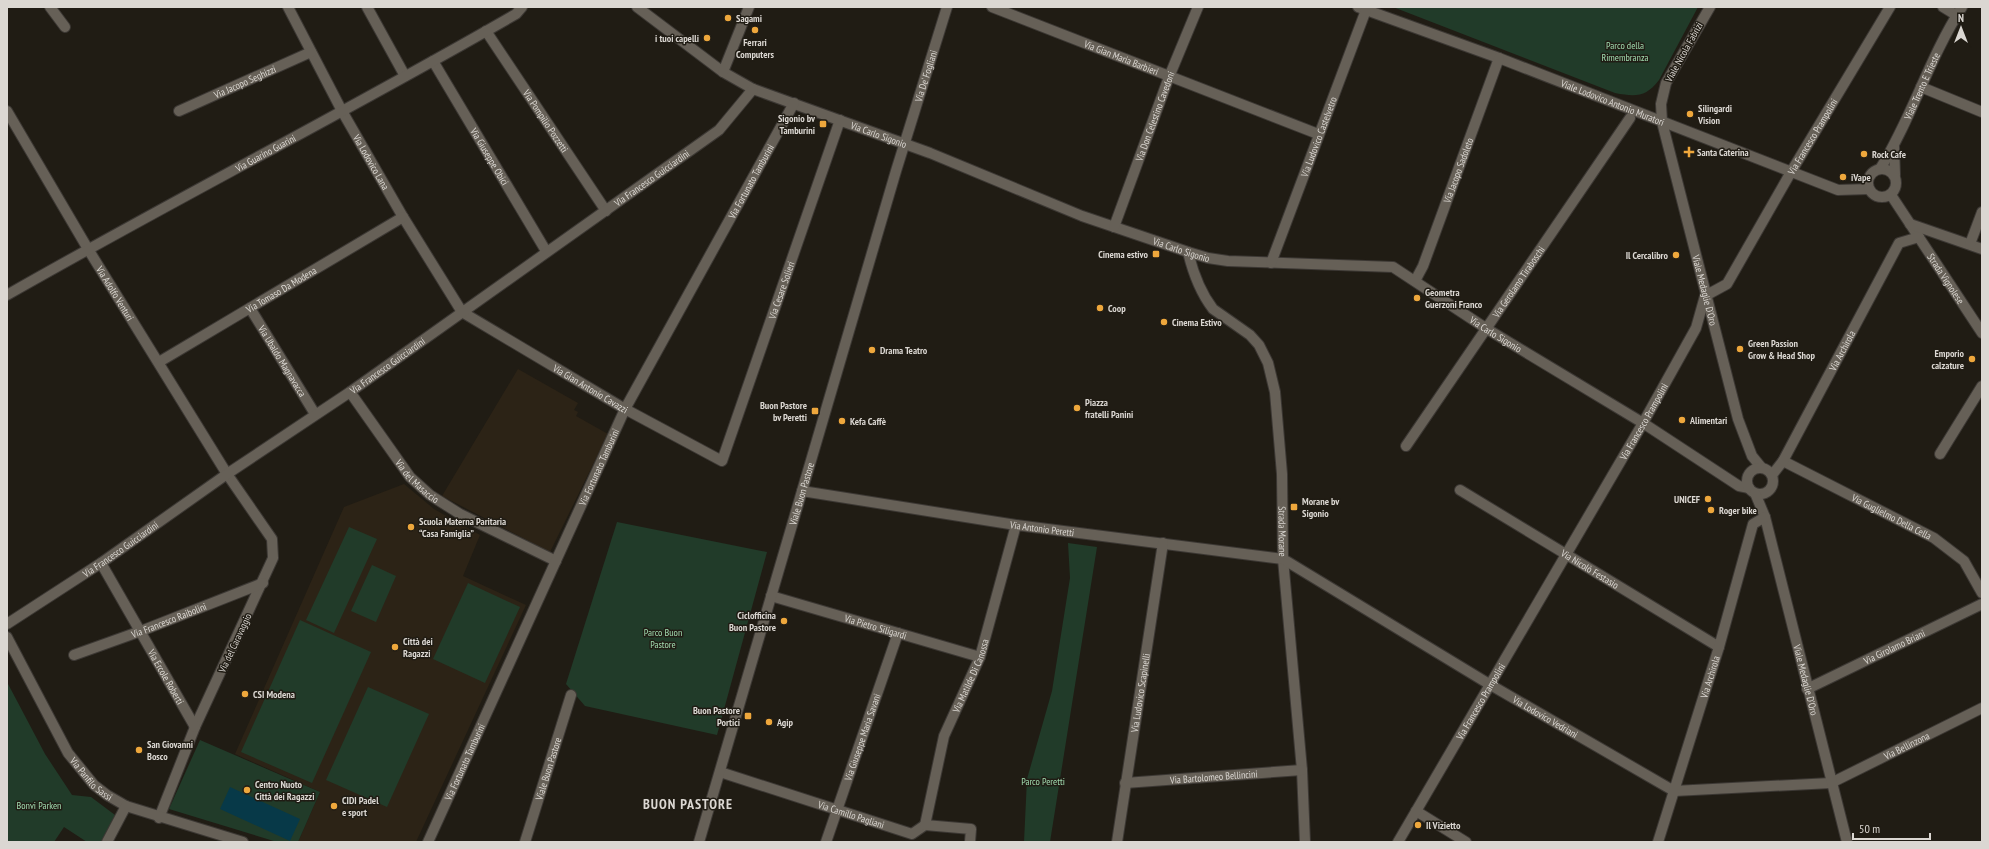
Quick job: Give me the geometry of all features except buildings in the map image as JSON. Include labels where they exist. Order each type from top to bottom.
[{"type":"street","points":[[50,7],[65,27]]},
{"type":"street","name":"Via Lodovico Lana","points":[[288,7],[342,111],[403,217],[462,312]]},
{"type":"street","points":[[367,7],[405,76]]},
{"type":"street","name":"Via Guarino Guarini","points":[[7,295],[88,249],[434,61],[516,14],[522,7]]},
{"type":"street","name":"Via Carlo Sigonio","points":[[637,7],[723,72],[753,89],[904,145],[930,153],[1114,227],[1208,258],[1228,261],[1393,267],[1487,329],[1643,423],[1739,486],[1752,491]]},
{"type":"street","points":[[723,72],[749,7]]},
{"type":"street","name":"Via De' Fogliani","points":[[904,145],[947,7]]},
{"type":"street","name":"Via Gian Maria Barbieri","points":[[992,7],[1318,134]]},
{"type":"street","name":"Via Don Celestino Cavedoni","points":[[1114,227],[1169,77],[1198,7]]},
{"type":"street","name":"Viale Nicola Fabrizi","points":[[1662,122],[1661,104],[1666,83],[1710,7]]},
{"type":"street","name":"Via Francesco Prampolini","points":[[1398,842],[1643,423],[1696,328],[1706,296],[1727,284],[1791,172],[1890,7]]},
{"type":"street","points":[[1943,7],[1959,11]]},
{"type":"street","name":"Viale Lodovico Antonio Muratori","points":[[1362,9],[1499,58],[1838,190],[1869,189],[1879,197],[1891,194]]},
{"type":"street","name":"Via Ludovico Castelvetro","points":[[1271,263],[1362,9]]},
{"type":"street","name":"Viale Trento E Trieste","points":[[1880,169],[1894,146],[1921,87],[1959,11]]},
{"type":"street","name":"Via Pompilio Pozzetti","points":[[486,31],[606,211]]},
{"type":"street","name":"Via Jacopo Seghizzi","points":[[179,111],[311,52]]},
{"type":"street","name":"Via Jacopo Sadoleto","points":[[1415,281],[1423,266],[1499,58]]},
{"type":"street","name":"Via Giuseppe Obici","points":[[434,61],[546,252]]},
{"type":"street","points":[[1921,87],[1982,112]]},
{"type":"street","name":"Via Francesco Guicciardini","points":[[7,624],[102,563],[227,474],[350,392],[719,130],[753,89]]},
{"type":"street","name":"Via Fortunato Tamburini","points":[[428,842],[626,409],[794,103]]},
{"type":"street","name":"Via Adolfo Venturi","points":[[7,111],[88,249],[227,474]]},
{"type":"street","name":"Via Gerolamo Tiraboschi","points":[[1406,446],[1630,118]]},
{"type":"street","name":"Via Cesare Solieri","points":[[722,461],[840,120]]},
{"type":"street","name":"Viale Medaglie D'Oro","points":[[1662,122],[1738,419],[1752,456],[1754,470]]},
{"type":"street","name":"Viale Buon Pastore","points":[[699,842],[904,145]]},
{"type":"street","name":"Viale Trento E Trieste","points":[[1894,146],[1895,176]]},
{"type":"street","points":[[1869,189],[1870,176],[1880,169],[1888,170],[1895,176],[1897,184],[1891,194],[1910,224],[1982,249]]},
{"type":"street","points":[[1970,244],[1982,212]]},
{"type":"street","name":"Via Tomaso Da Modena","points":[[159,362],[403,217]]},
{"type":"street","name":"Strada Vignolese","points":[[1910,224],[1982,333]]},
{"type":"street","name":"Via Archirola","points":[[1772,475],[1783,461],[1899,243],[1919,237]]},
{"type":"street","name":"Strada Morane","points":[[1188,252],[1197,283],[1208,303],[1213,309],[1250,335],[1264,352],[1275,392],[1281,455],[1283,559],[1302,770],[1305,842]]},
{"type":"street","name":"Via Ubaldo Magnavacca","points":[[250,308],[315,414]]},
{"type":"street","name":"Via Gian Antonio Cavazzi","points":[[462,312],[626,409],[722,461]]},
{"type":"street","points":[[1940,454],[1982,386]]},
{"type":"street","name":"Via del Masaccio","points":[[350,392],[410,476],[430,495],[460,514],[556,561]]},
{"type":"street","name":"Via Guglielmo Della Cella","points":[[1783,461],[1934,538],[1964,561],[1982,593]]},
{"type":"street","points":[[1754,470],[1770,471],[1772,475],[1773,482],[1768,491],[1762,494],[1752,491],[1746,483],[1754,470]]},
{"type":"street","name":"Via Carlo Sigonio","points":[[1720,473],[1740,476],[1754,470]]},
{"type":"street","name":"Via del Caravaggio","points":[[159,818],[196,727],[263,583],[273,558],[272,539],[227,474]]},
{"type":"street","name":"Via Nicolò Festasio","points":[[1460,490],[1719,647]]},
{"type":"street","name":"Via Antonio Peretti","points":[[802,491],[1016,525],[1283,559]]},
{"type":"street","name":"Viale Medaglie D'Oro","points":[[1752,491],[1765,518],[1831,784],[1847,842]]},
{"type":"street","name":"Viale Medaglie D'Oro","points":[[1765,518],[1768,491]]},
{"type":"street","name":"Via Archirola","points":[[1658,842],[1719,647],[1753,524],[1765,518]]},
{"type":"street","name":"Via Matilde Di Canossa","points":[[925,825],[944,736],[980,657],[1016,525]]},
{"type":"street","name":"Via Ludovico Scapinelli","points":[[1117,842],[1163,543]]},
{"type":"street","name":"Via Lodovico Vedriani","points":[[1283,559],[1489,684],[1674,791]]},
{"type":"street","name":"Via Ercole Roberti","points":[[102,563],[196,727]]},
{"type":"street","name":"Via Francesco Raibolini","points":[[74,655],[141,631],[263,583]]},
{"type":"street","name":"Via Pietro Siligardi","points":[[771,596],[980,657]]},
{"type":"street","name":"Via Girolamo Briani","points":[[1807,689],[1982,604]]},
{"type":"street","name":"Via Giuseppe Maria Savani","points":[[826,842],[898,633]]},
{"type":"street","name":"Via Panfilo Sassi","points":[[7,637],[68,753],[94,785],[126,806],[213,838],[243,842]]},
{"type":"street","name":"Viale Buon Pastore","points":[[525,842],[571,695]]},
{"type":"street","name":"Via Bellinzona","points":[[1831,784],[1982,708]]},
{"type":"street","name":"Via Bartolomeo Bellincini","points":[[1125,783],[1302,770]]},
{"type":"street","name":"Via Camillo Pagliani","points":[[720,772],[912,834],[925,825],[971,829],[970,842]]},
{"type":"street","points":[[1674,791],[1831,784]]},
{"type":"street","points":[[106,842],[126,806]]},
{"type":"street","points":[[1416,811],[1466,842]]},
{"type":"shaded area","points":[[518,369],[578,403],[574,410],[578,412],[576,416],[608,434],[550,552],[442,496]]},
{"type":"shaded area","name":"Città dei Ragazzi","points":[[404,484],[434,509],[480,535],[463,576],[526,605],[416,842],[298,842],[320,792],[235,754],[344,507]]},
{"type":"green space","name":"Parco della Rimembranza","points":[[1393,7],[1698,7],[1659,80],[1650,90],[1645,93],[1629,95],[1615,93]]},
{"type":"green space","name":"Parco Buon Pastore","points":[[617,522],[767,552],[717,735],[585,706],[566,684]]},
{"type":"green space","points":[[349,527],[377,539],[334,633],[306,620]]},
{"type":"green space","name":"Parco Peretti","points":[[1068,543],[1097,547],[1050,842],[1024,842],[1027,779],[1052,691],[1070,578]]},
{"type":"green space","points":[[372,565],[396,576],[376,622],[351,611]]},
{"type":"green space","points":[[468,583],[520,607],[485,683],[433,659]]},
{"type":"green space","points":[[300,620],[371,652],[312,783],[241,752]]},
{"type":"green space","name":"Bonvi Parken","points":[[7,682],[45,754],[72,795],[91,797],[115,815],[101,842],[87,842],[64,827],[54,842],[7,842]]},
{"type":"green space","points":[[368,687],[429,714],[387,807],[326,780]]},
{"type":"green space","name":"Centro Nuoto Città dei Ragazzi","points":[[200,740],[320,792],[298,842],[277,842],[169,809]]},
{"type":"water","points":[[230,787],[300,819],[290,841],[220,809]]},
{"type":"place","name":"Sagami","points":[[728,18]]},
{"type":"place","name":"Ferrari Computers","points":[[755,30]]},
{"type":"place","name":"i tuoi capelli","points":[[707,38]]},
{"type":"place","name":"Silingardi Vision","points":[[1690,114]]},
{"type":"place","name":"Sigonio bv Tamburini","points":[[823,124]]},
{"type":"place","name":"Santa Caterina","points":[[1689,152]]},
{"type":"place","name":"Rock Cafe","points":[[1864,154]]},
{"type":"place","name":"iVape","points":[[1843,177]]},
{"type":"place","name":"Cinema estivo","points":[[1156,254]]},
{"type":"place","name":"Il Cercalibro","points":[[1676,255]]},
{"type":"place","name":"Geometra Guerzoni Franco","points":[[1417,298]]},
{"type":"place","name":"Coop","points":[[1100,308]]},
{"type":"place","name":"Cinema Estivo","points":[[1164,322]]},
{"type":"place","name":"Green Passion Grow & Head Shop","points":[[1740,349]]},
{"type":"place","name":"Drama Teatro","points":[[872,350]]},
{"type":"place","name":"Emporio calzature","points":[[1972,359]]},
{"type":"place","name":"Piazza fratelli Panini","points":[[1077,408]]},
{"type":"place","name":"Buon Pastore bv Peretti","points":[[815,411]]},
{"type":"place","name":"Alimentari","points":[[1682,420]]},
{"type":"place","name":"Kefa Caffè","points":[[842,421]]},
{"type":"place","name":"UNICEF","points":[[1708,499]]},
{"type":"place","name":"Morane bv Sigonio","points":[[1294,507]]},
{"type":"place","name":"Roger bike","points":[[1711,510]]},
{"type":"place","name":"Scuola Materna Paritaria “Casa Famiglia”","points":[[411,527]]},
{"type":"place","name":"Ciclofficina Buon Pastore","points":[[784,621]]},
{"type":"place","name":"Città dei Ragazzi","points":[[395,647]]},
{"type":"place","name":"CSI Modena","points":[[245,694]]},
{"type":"place","name":"Buon Pastore Portici","points":[[748,716]]},
{"type":"place","name":"Agip","points":[[769,722]]},
{"type":"place","name":"San Giovanni Bosco","points":[[139,750]]},
{"type":"place","name":"Centro Nuoto Città dei Ragazzi","points":[[247,790]]},
{"type":"place","name":"CIDI Padel e sport","points":[[334,806]]},
{"type":"place","name":"Il Vizietto","points":[[1418,825]]},
{"type":"district","name":"BUON PASTORE","points":[[688,804]]}]
